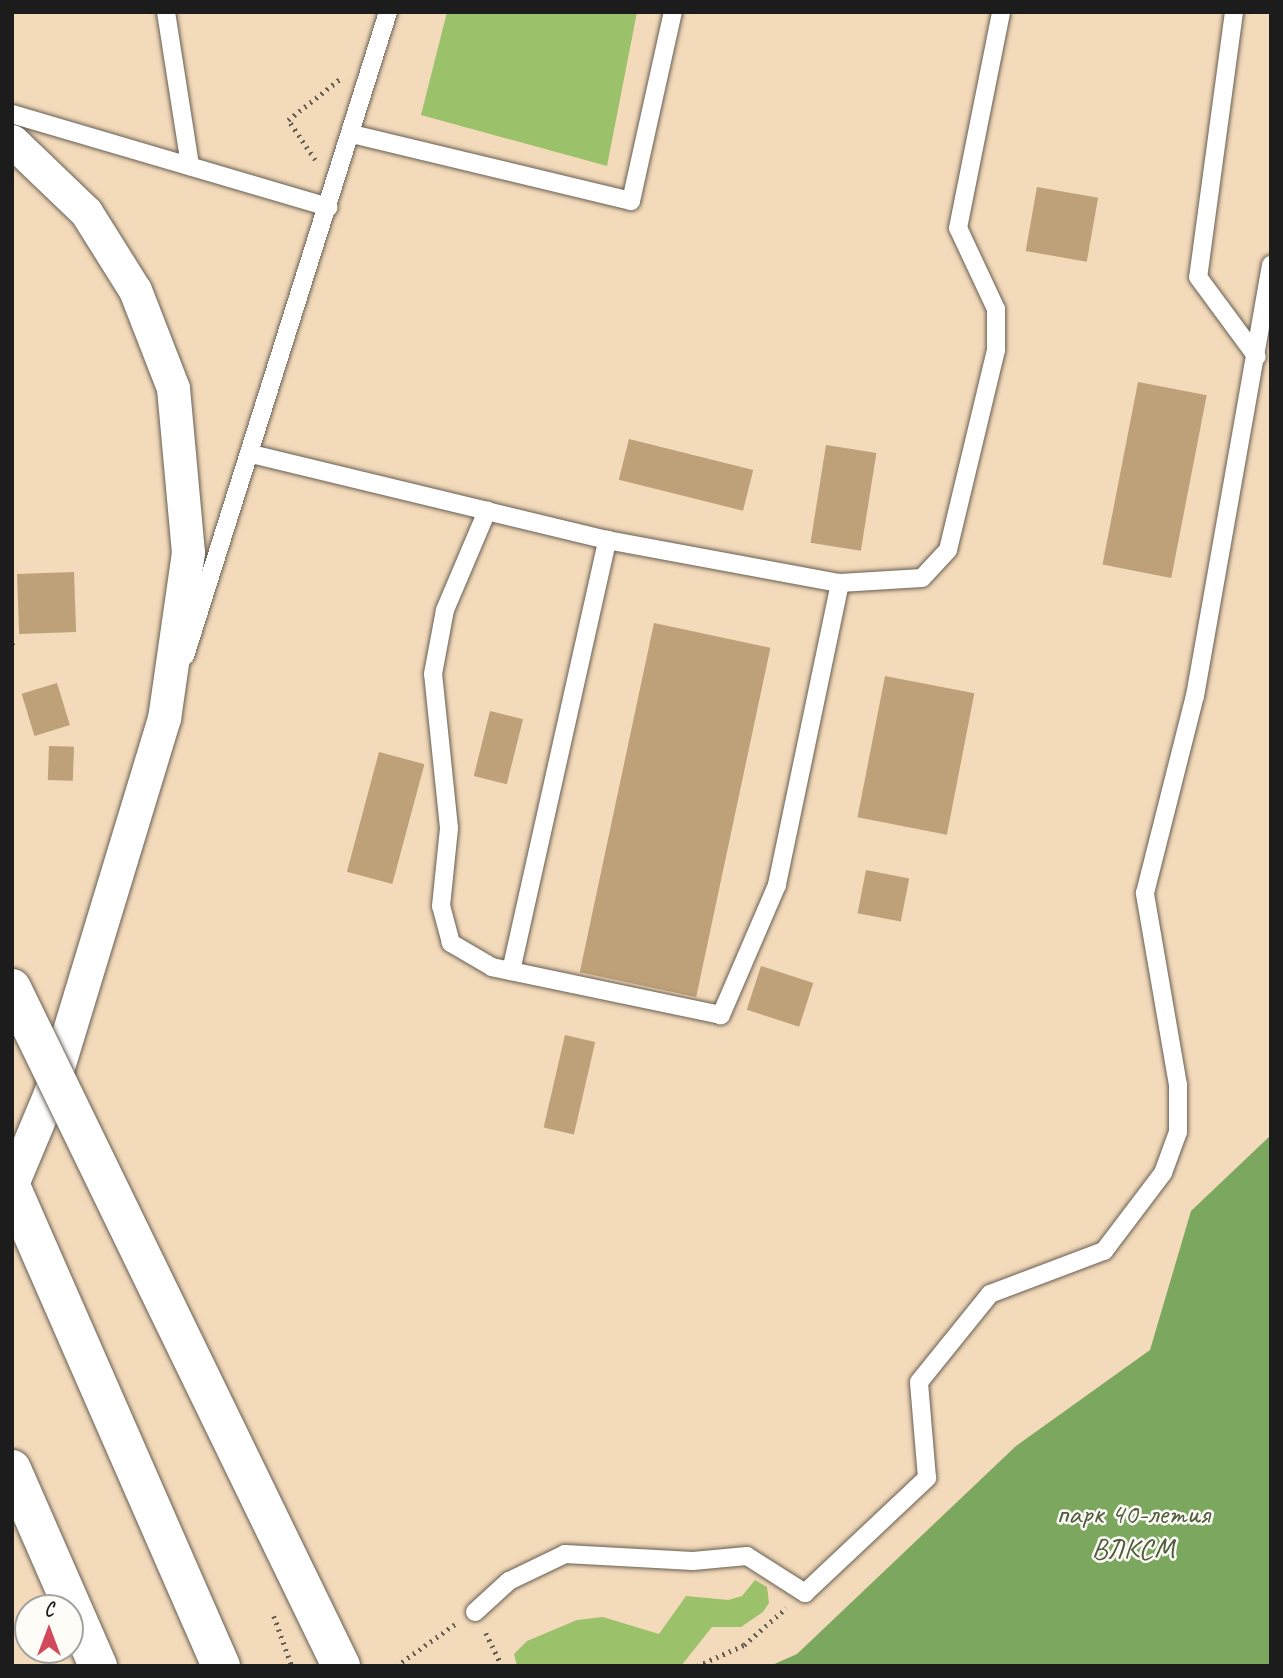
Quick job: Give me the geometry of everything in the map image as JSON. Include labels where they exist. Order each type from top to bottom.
[{"type":"main road","points":[[12,988],[341,1666]]},
{"type":"main road","points":[[12,1186],[221,1666]]},
{"type":"main road","points":[[12,1469],[98,1666]]},
{"type":"street","points":[[12,141],[86,212],[135,290],[173,388],[188,552],[164,719],[50,1093],[12,1186]]},
{"type":"lane","points":[[166,12],[190,166]]},
{"type":"lane","points":[[164,719],[252,454],[388,12]]},
{"type":"lane","points":[[352,134],[631,201],[673,12]]},
{"type":"lane","points":[[252,454],[607,540],[839,583],[922,578],[948,550],[996,350],[996,309],[958,228],[1001,12]]},
{"type":"lane","points":[[1234,12],[1198,277],[1257,357]]},
{"type":"lane","points":[[12,114],[329,207]]},
{"type":"lane","points":[[475,1612],[509,1581],[565,1554],[693,1561],[747,1556],[805,1593],[927,1479],[919,1382],[990,1294],[1104,1251],[1163,1173],[1178,1132],[1178,1085],[1145,892],[1195,696],[1257,357],[1271,265]]},
{"type":"lane","points":[[487,511],[445,610],[433,674],[449,828],[441,906],[452,943],[511,971],[721,1015],[777,885],[839,583]]},
{"type":"lane","points":[[511,971],[607,540]]},
{"type":"path","points":[[335,190],[288,120],[377,50]]},
{"type":"path","points":[[697,1666],[744,1645],[805,1593]]},
{"type":"path","points":[[396,1666],[475,1612],[502,1666]]},
{"type":"green space","points":[[447,12],[637,12],[607,166],[421,115]]},
{"type":"green space","name":"парк 40-летия ВЛКСМ","points":[[1271,1135],[1271,1666],[770,1666],[797,1654],[1016,1446],[1150,1350],[1191,1211]]},
{"type":"green space","points":[[755,1580],[767,1587],[769,1603],[763,1612],[741,1627],[712,1627],[681,1666],[517,1666],[514,1654],[527,1641],[577,1620],[603,1617],[659,1634],[686,1596],[728,1600],[742,1596]]},
{"type":"building","points":[[1037,187],[1098,198],[1087,262],[1026,251]]},
{"type":"building","points":[[1138,382],[1207,395],[1171,578],[1103,565]]},
{"type":"building","points":[[629,439],[753,470],[743,511],[619,480]]},
{"type":"building","points":[[826,445],[876,453],[861,551],[811,543]]},
{"type":"building","points":[[74,572],[76,632],[19,634],[17,574]]},
{"type":"building","points":[[654,623],[770,648],[696,997],[580,972]]},
{"type":"building","points":[[885,676],[974,693],[947,835],[858,817]]},
{"type":"building","points":[[57,683],[70,725],[34,736],[22,694]]},
{"type":"building","points":[[490,711],[523,719],[507,784],[474,776]]},
{"type":"building","points":[[49,746],[74,747],[73,781],[48,780]]},
{"type":"building","points":[[379,752],[424,764],[392,884],[347,872]]},
{"type":"building","points":[[866,870],[909,878],[901,922],[858,913]]},
{"type":"building","points":[[761,966],[813,983],[799,1027],[747,1010]]},
{"type":"building","points":[[565,1035],[595,1042],[574,1135],[544,1128]]}]
